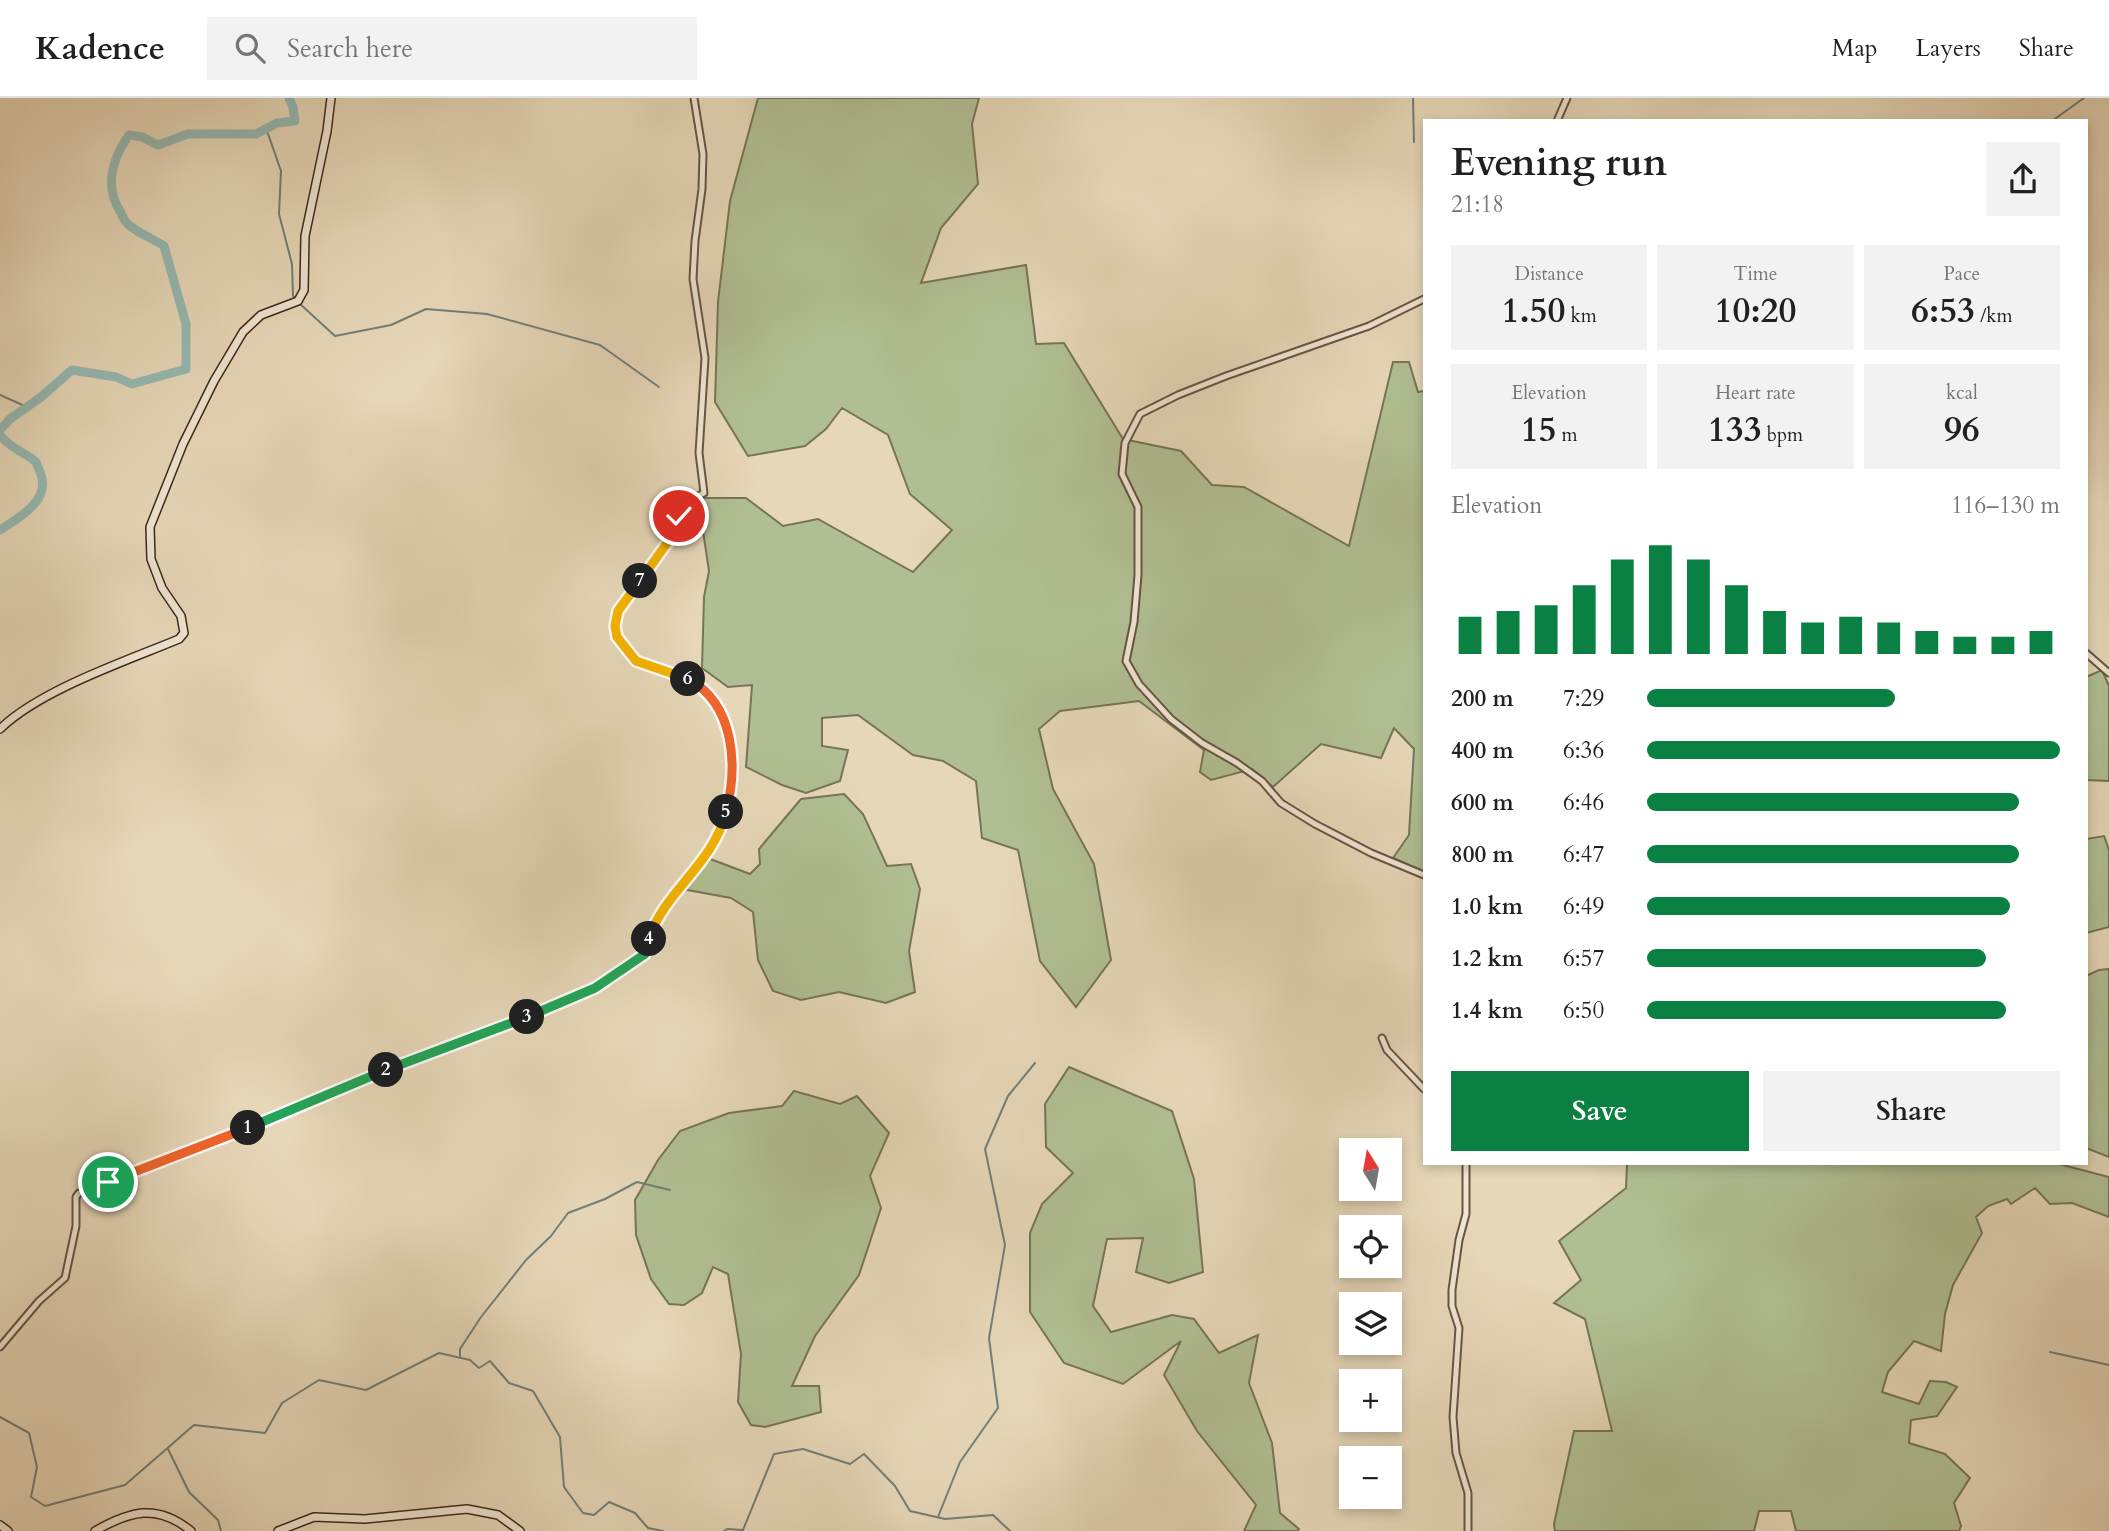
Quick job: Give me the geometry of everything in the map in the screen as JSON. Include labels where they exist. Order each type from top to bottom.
[{"type":"street","points":[[0,729],[20,712],[58,691],[179,639],[184,633],[185,626],[181,616],[162,588],[153,566],[150,527],[183,444],[214,381],[243,332],[261,315],[290,305],[302,295],[305,281],[305,236],[327,131],[331,98]]},
{"type":"street","points":[[0,1347],[39,1301],[65,1278],[76,1226],[76,1198],[79,1193],[174,1159],[385,1071],[595,988],[645,954],[652,930],[665,909],[713,847],[729,802],[733,766],[731,748],[720,710],[714,699],[696,682],[680,674],[636,661],[619,642],[615,626],[623,601],[670,539],[683,508],[690,500],[704,493],[699,453],[705,358],[693,279],[703,154],[694,98]]},
{"type":"street","points":[[1558,119],[1567,98]]},
{"type":"street","points":[[1423,299],[1368,326],[1214,381],[1140,414],[1125,443],[1122,474],[1138,507],[1139,575],[1126,661],[1139,684],[1171,719],[1202,743],[1262,781],[1282,803],[1360,847],[1423,875]]},
{"type":"street","points":[[2088,655],[2109,673]]},
{"type":"street","points":[[1382,1038],[1387,1050],[1423,1088]]},
{"type":"street","points":[[1466,1165],[1466,1214],[1459,1240],[1452,1306],[1459,1328],[1453,1417],[1456,1453],[1468,1493],[1468,1531]]},
{"type":"street","points":[[278,1531],[314,1517],[365,1519],[467,1509],[498,1515],[520,1531]]},
{"type":"street","points":[[95,1531],[119,1517],[142,1512],[165,1516],[188,1530]]},
{"type":"street","points":[[0,1525],[8,1531]]},
{"type":"green space","points":[[758,98],[979,98],[972,124],[978,184],[941,228],[921,283],[1026,265],[1036,344],[1064,343],[1123,439],[1181,451],[1212,485],[1244,487],[1349,546],[1393,362],[1409,362],[1418,392],[1423,391],[1423,872],[1393,858],[1409,835],[1414,749],[1394,728],[1381,758],[1321,744],[1273,787],[1252,769],[1211,780],[1200,772],[1204,750],[1139,701],[1060,711],[1039,729],[1053,789],[1094,864],[1111,960],[1076,1007],[1040,961],[1018,850],[982,838],[976,781],[943,761],[913,755],[858,715],[822,718],[822,746],[848,750],[840,781],[806,793],[782,785],[746,767],[752,685],[728,687],[702,668],[704,597],[709,571],[703,531],[687,518],[704,498],[746,498],[783,526],[818,519],[913,572],[952,530],[910,494],[888,435],[842,408],[826,429],[805,446],[748,456],[715,402],[718,302],[730,201]]},
{"type":"green space","points":[[2102,670],[2109,686],[2109,781],[2088,780],[2088,676]]},
{"type":"green space","points":[[844,794],[863,814],[887,866],[911,864],[920,889],[909,951],[915,992],[886,1003],[839,992],[801,1000],[773,991],[758,960],[753,912],[731,898],[682,889],[705,857],[750,874],[760,864],[759,849],[801,799]]},
{"type":"green space","points":[[2104,836],[2109,850],[2109,927],[2088,932],[2088,839]]},
{"type":"green space","points":[[2109,969],[2109,1157],[2088,1149],[2088,975]]},
{"type":"green space","points":[[1069,1067],[1172,1111],[1194,1179],[1203,1272],[1169,1283],[1136,1272],[1143,1238],[1107,1239],[1093,1306],[1111,1332],[1172,1315],[1194,1319],[1219,1353],[1258,1335],[1249,1383],[1272,1443],[1280,1513],[1299,1529],[1297,1531],[1244,1531],[1256,1505],[1197,1431],[1164,1375],[1181,1341],[1123,1384],[1064,1363],[1030,1312],[1030,1233],[1042,1204],[1073,1173],[1046,1147],[1045,1104]]},
{"type":"green space","points":[[794,1091],[840,1104],[857,1096],[889,1133],[870,1176],[881,1208],[859,1275],[815,1336],[792,1386],[819,1386],[821,1412],[765,1427],[751,1425],[738,1402],[741,1354],[728,1274],[713,1267],[702,1293],[684,1305],[669,1304],[651,1279],[636,1235],[635,1200],[658,1160],[680,1131],[729,1113],[782,1106]]},
{"type":"green space","points":[[1627,1165],[2063,1165],[2109,1177],[2109,1217],[2072,1203],[2050,1204],[2035,1188],[2011,1204],[2007,1199],[1988,1206],[1976,1217],[1982,1233],[1953,1285],[1945,1314],[1941,1351],[1914,1341],[1888,1372],[1882,1392],[1919,1404],[1930,1381],[1946,1382],[1957,1387],[1937,1416],[1911,1420],[1909,1443],[1945,1454],[1970,1478],[1954,1503],[1961,1526],[1959,1531],[1796,1531],[1791,1511],[1759,1511],[1754,1531],[1555,1531],[1554,1524],[1574,1431],[1612,1431],[1585,1319],[1554,1303],[1581,1280],[1559,1241],[1626,1188]]},
{"type":"waterway","points":[[0,430],[72,370],[116,377],[132,384],[186,369],[186,324],[164,246],[129,225],[116,203],[112,173],[118,154],[129,135],[142,137],[158,145],[188,134],[256,134],[277,123],[295,121],[289,98]]},
{"type":"waterway","points":[[1413,98],[1414,142]]},
{"type":"waterway","points":[[2055,119],[2084,98]]},
{"type":"waterway","points":[[266,128],[281,171],[279,214],[292,264],[293,296],[296,299]]},
{"type":"waterway","points":[[299,303],[335,336],[391,325],[426,309],[487,314],[600,345],[659,387]]},
{"type":"waterway","points":[[0,395],[27,407]]},
{"type":"waterway","points":[[0,435],[36,462],[43,482],[42,491],[32,507],[0,530]]},
{"type":"waterway","points":[[938,1517],[960,1462],[998,1408],[989,1338],[1005,1245],[985,1149],[1008,1096],[1035,1063]]},
{"type":"waterway","points":[[460,1357],[460,1349],[481,1317],[568,1213],[605,1199],[637,1182],[670,1190]]},
{"type":"waterway","points":[[2050,1352],[2109,1365]]},
{"type":"waterway","points":[[0,1417],[29,1433],[37,1467],[31,1497],[45,1506],[125,1485],[194,1425],[265,1433],[282,1403],[319,1380],[366,1390],[439,1353],[470,1360],[479,1368],[490,1361],[509,1383],[533,1391],[560,1437],[564,1487],[583,1513],[594,1515],[609,1502],[635,1513],[648,1528],[663,1531]]},
{"type":"waterway","points":[[168,1449],[189,1492],[218,1520],[221,1531]]},
{"type":"waterway","points":[[724,1531],[743,1530],[774,1454],[803,1449],[850,1464],[864,1454],[895,1486],[910,1511],[945,1519],[993,1515],[1010,1531]]},
{"type":"route","points":[[108,1182],[174,1159],[385,1071],[573,999],[595,988],[645,954],[652,930],[665,909],[718,838],[729,802],[733,766],[724,723],[714,699],[696,682],[680,674],[636,661],[619,642],[615,631],[615,619],[623,601],[665,547],[679,516]]}]
